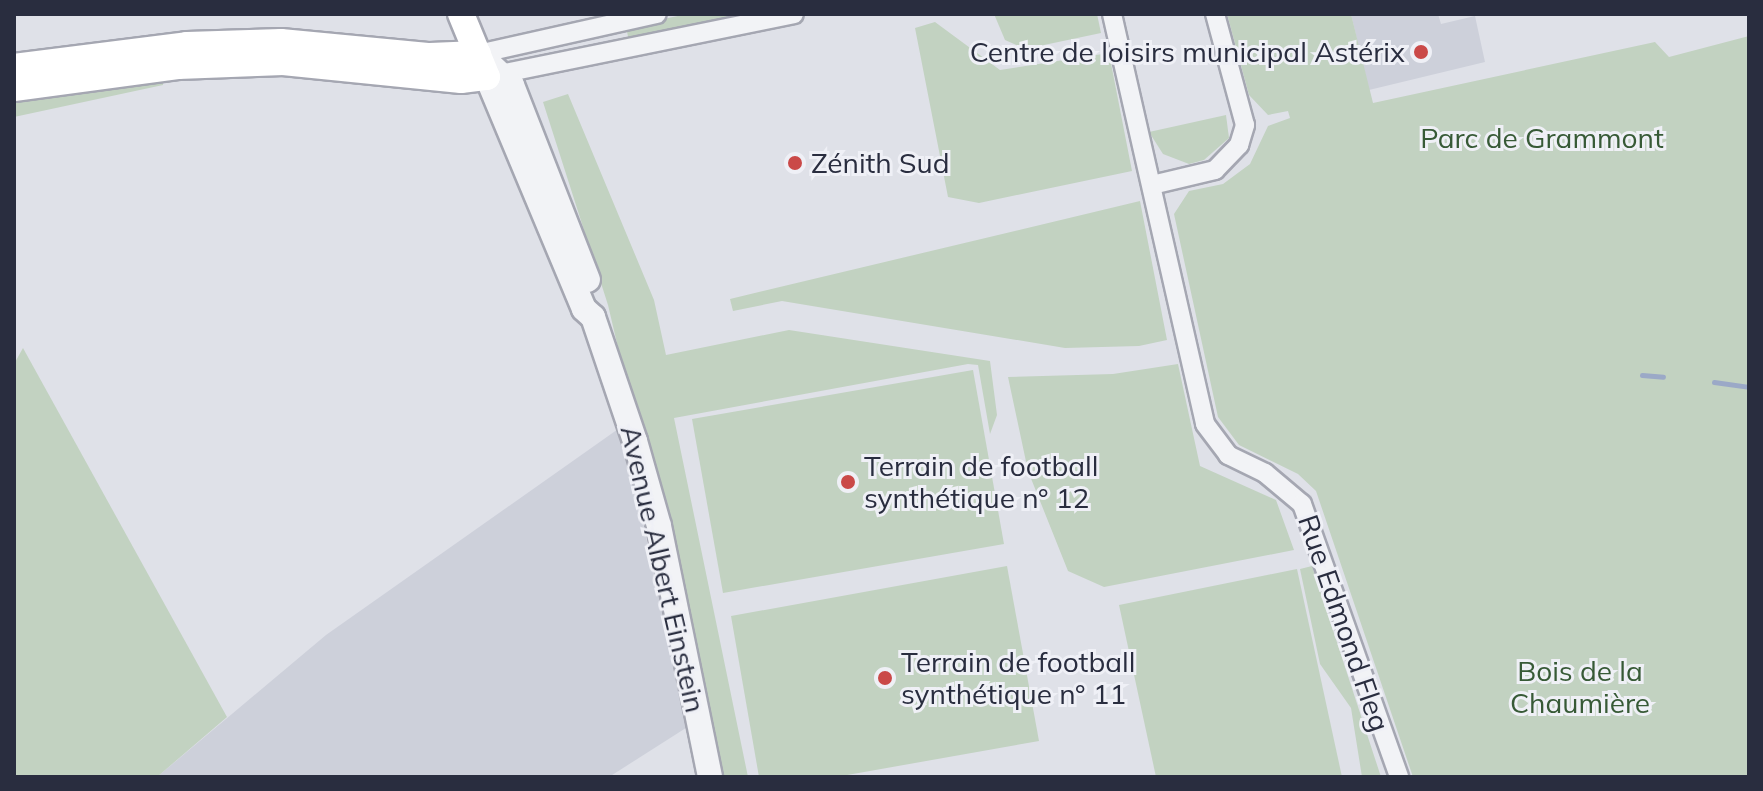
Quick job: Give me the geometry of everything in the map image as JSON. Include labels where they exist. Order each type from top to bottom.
[{"type":"main road","points":[[430,56],[447,44],[461,14]]},
{"type":"main road","name":"Avenue Albert Einstein","points":[[461,14],[490,68]]},
{"type":"main road","points":[[14,88],[183,55],[281,42],[430,56],[490,68]]},
{"type":"main road","points":[[14,67],[183,55],[461,80],[490,68]]},
{"type":"street","points":[[490,68],[657,14]]},
{"type":"street","points":[[490,68],[794,14]]},
{"type":"street","name":"Rue Edmond Fleg","points":[[1112,14],[1205,424],[1228,455],[1275,480],[1302,504],[1399,777]]},
{"type":"street","points":[[1152,185],[1215,170],[1239,145],[1245,125],[1215,14]]},
{"type":"street","name":"Avenue Albert Einstein","points":[[490,68],[584,309],[593,317],[652,499],[710,777]]},
{"type":"shaded area","name":"Centre de loisirs municipal Astérix","points":[[1351,14],[1438,14],[1441,24],[1475,16],[1485,62],[1369,90]]},
{"type":"shaded area","points":[[621,427],[689,726],[609,777],[157,777],[326,635]]},
{"type":"green space","points":[[687,14],[757,14],[629,41],[626,27]]},
{"type":"green space","points":[[994,14],[1097,14],[1101,33],[1025,49],[1005,40]]},
{"type":"green space","points":[[1227,14],[1351,14],[1373,103],[1655,42],[1669,57],[1749,36],[1749,777],[1413,777],[1316,491],[1298,474],[1239,445],[1218,417],[1174,214],[1189,191],[1223,184],[1250,164],[1268,126],[1290,118],[1288,111],[1268,115],[1249,95]]},
{"type":"green space","points":[[935,22],[1000,70],[1109,53],[1132,171],[979,203],[948,197],[915,28]]},
{"type":"green space","points":[[163,77],[163,85],[14,117],[14,102],[79,85]]},
{"type":"green space","points":[[568,94],[654,300],[666,355],[789,330],[990,361],[997,415],[990,434],[978,365],[968,364],[674,418],[748,777],[719,777],[608,305],[543,102]]},
{"type":"green space","points":[[1226,115],[1229,138],[1204,160],[1189,164],[1163,154],[1149,132]]},
{"type":"green space","points":[[1140,201],[1167,340],[1139,346],[1065,348],[782,301],[733,311],[730,299]]},
{"type":"green space","points":[[23,348],[227,717],[157,777],[14,777],[14,364]]},
{"type":"green space","points":[[1178,364],[1200,466],[1276,500],[1294,550],[1104,587],[1068,571],[1028,471],[1008,377],[1113,374]]},
{"type":"green space","name":"Terrain de football synthétique n° 12","points":[[973,370],[1004,544],[723,593],[692,419]]},
{"type":"green space","name":"Terrain de football synthétique n° 11","points":[[1007,566],[1039,741],[836,777],[759,777],[731,616]]},
{"type":"green space","points":[[1312,566],[1381,777],[1362,777],[1351,708],[1320,664],[1300,569]]},
{"type":"green space","points":[[1297,569],[1342,777],[1156,777],[1119,605]]},
{"type":"waterway","points":[[1642,375],[1663,377]]},
{"type":"waterway","points":[[1714,382],[1749,387]]},
{"type":"place","name":"Centre de loisirs municipal Astérix","points":[[1421,52]]},
{"type":"place","name":"Zénith Sud","points":[[795,163]]},
{"type":"place","name":"Terrain de football synthétique n° 12","points":[[848,482]]},
{"type":"place","name":"Terrain de football synthétique n° 11","points":[[885,678]]},
{"type":"park label","name":"Parc de Grammont","points":[[1542,138]]},
{"type":"park label","name":"Bois de la Chaumière","points":[[1580,687]]}]
